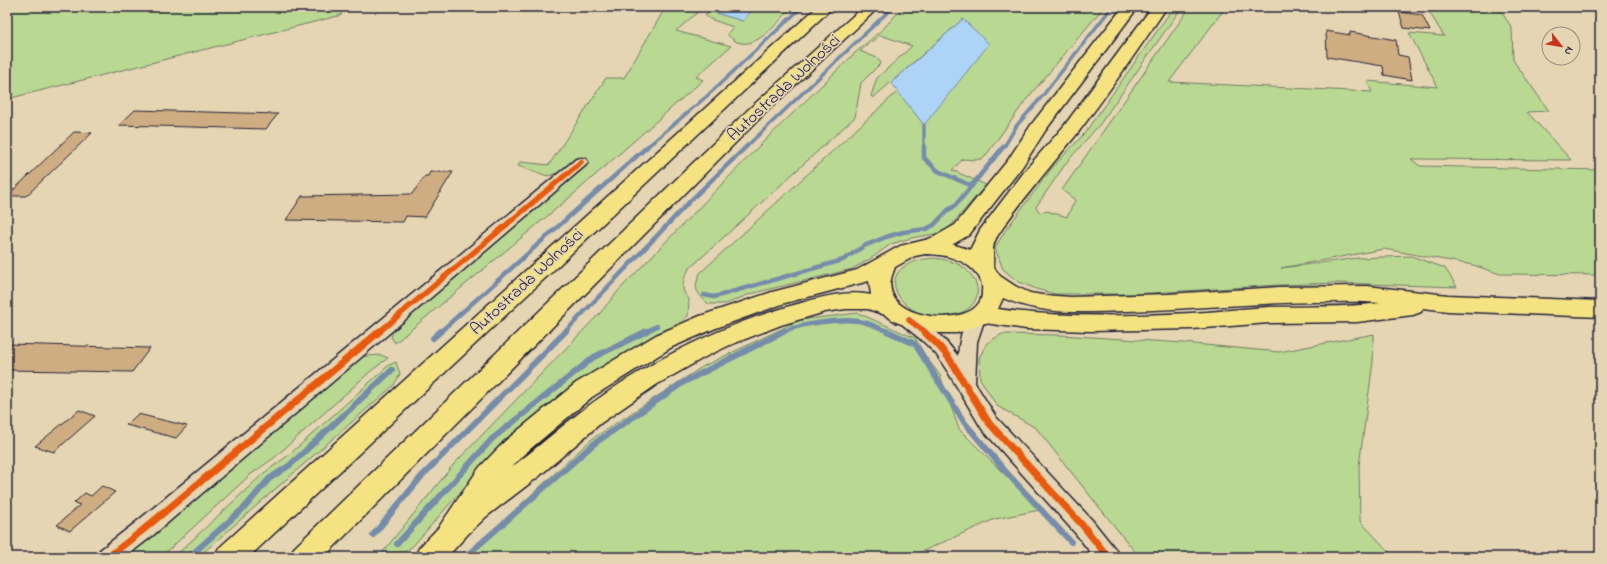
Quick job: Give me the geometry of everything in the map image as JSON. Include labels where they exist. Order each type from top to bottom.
[{"type":"highway","name":"Autostrada Wolności","points":[[229,557],[787,41],[826,7]]},
{"type":"highway","name":"Autostrada Wolności","points":[[304,557],[755,113],[872,7]]},
{"type":"highway","points":[[927,247],[941,242],[962,230],[1015,164],[1037,129],[1131,7]]},
{"type":"highway","points":[[987,274],[981,250],[987,235],[1035,171],[1070,130],[1160,7]]},
{"type":"main road","points":[[449,534],[488,476],[514,448],[584,390],[664,341],[738,311],[780,297],[863,276],[903,252],[927,247],[938,247],[967,256],[1007,291],[1026,299],[1042,303],[1071,305],[1168,302],[1280,295],[1367,294],[1448,303],[1600,309]]},
{"type":"main road","points":[[886,263],[881,272],[879,286],[884,300],[901,314]]},
{"type":"main road","points":[[429,557],[449,534],[478,508],[536,464],[600,410],[647,379],[702,348],[758,324],[846,300],[863,300],[882,305],[932,326],[961,324],[979,316],[991,302],[993,295],[987,274]]},
{"type":"main road","points":[[979,316],[1026,321],[1090,323],[1176,321],[1269,315],[1357,314],[1448,303]]},
{"type":"street","points":[[108,557],[132,539],[581,162]]},
{"type":"street","points":[[901,314],[942,350],[989,423],[1084,527],[1108,557]]},
{"type":"street","points":[[965,384],[968,342],[979,316]]},
{"type":"green space","points":[[7,7],[336,7],[342,15],[7,99]]},
{"type":"green space","points":[[652,7],[686,7],[699,11],[676,31],[731,46],[696,77],[703,80],[575,193],[395,343],[391,337],[395,324],[579,159],[560,172],[548,176],[518,166],[520,162],[549,165],[606,78],[624,78],[664,10]]},
{"type":"green space","points":[[754,7],[793,7],[775,26],[760,38],[753,42],[745,43],[737,42],[727,34],[733,27],[710,19],[705,15],[709,11],[743,21]]},
{"type":"green space","points":[[903,7],[1104,7],[1026,100],[984,158],[976,160],[963,159],[952,170],[986,185],[948,229],[935,234],[911,238],[891,244],[870,259],[852,269],[750,294],[726,304],[708,304],[698,293],[696,287],[700,273],[898,91],[924,125],[963,19],[873,98],[871,96],[877,78],[912,46],[880,35],[860,51],[877,58],[881,63],[861,83],[855,117],[689,269],[683,284],[684,292],[689,299],[688,316],[676,326],[496,451],[413,546],[404,552],[382,553],[454,464],[601,312],[619,290],[759,146],[855,53],[884,28]]},
{"type":"green space","points":[[1174,7],[1182,7],[1100,124],[1066,163],[1036,207],[1040,213],[1047,211],[1067,217],[1075,200],[1062,190],[1190,7],[1226,7],[1169,82],[1372,92],[1367,81],[1438,87],[1409,33],[1444,36],[1426,7],[1498,7],[1512,28],[1513,60],[1549,111],[1527,112],[1571,160],[1411,159],[1420,166],[1600,170],[1600,275],[1500,274],[1473,265],[1384,249],[1281,268],[1358,258],[1411,256],[1445,268],[1457,287],[1337,283],[1135,294],[1055,294],[1036,289],[1017,281],[1003,269],[995,248],[1005,231],[1052,168],[1084,134]]},
{"type":"green space","points":[[934,258],[954,262],[960,265],[973,277],[977,291],[976,298],[967,310],[958,314],[939,317],[921,314],[907,306],[898,295],[895,283],[899,272],[911,263]]},
{"type":"green space","points":[[858,313],[915,338],[926,357],[940,375],[959,429],[1040,510],[995,519],[910,557],[464,557],[592,439],[702,367],[800,320]]},
{"type":"green space","points":[[1002,334],[1061,335],[1184,343],[1279,352],[1374,334],[1373,362],[1359,466],[1360,521],[1394,557],[1139,557],[1036,428],[997,406],[980,379],[979,358],[987,343]]},
{"type":"green space","points":[[381,355],[388,358],[371,371],[274,458],[250,475],[161,557],[120,557],[354,360],[366,356]]},
{"type":"green space","points":[[396,362],[400,374],[394,385],[198,557],[174,557],[264,473],[290,454],[389,365]]},
{"type":"water","points":[[696,7],[754,7],[743,21]]},
{"type":"water","points":[[963,19],[989,44],[924,125],[891,83]]},
{"type":"building","points":[[1399,12],[1422,15],[1430,31],[1404,28]]},
{"type":"building","points":[[1326,31],[1350,35],[1350,32],[1396,40],[1398,55],[1408,57],[1412,80],[1384,75],[1383,66],[1327,57]]},
{"type":"building","points":[[135,110],[278,114],[266,129],[119,125]]},
{"type":"building","points":[[74,132],[92,133],[26,196],[7,196]]},
{"type":"building","points":[[430,172],[453,172],[425,217],[406,216],[403,222],[286,220],[302,196],[412,194],[425,176],[428,176]]},
{"type":"building","points":[[7,344],[150,348],[132,372],[7,370]]},
{"type":"building","points":[[79,410],[95,416],[54,452],[35,446]]},
{"type":"building","points":[[138,414],[187,426],[176,438],[126,425]]},
{"type":"building","points":[[102,486],[115,492],[70,531],[57,525],[80,505],[74,503],[85,493],[91,496]]},
{"type":"waterway","points":[[647,147],[707,96],[802,7]]},
{"type":"waterway","points":[[746,147],[893,7]]},
{"type":"waterway","points":[[1004,147],[1017,125],[1040,99],[1112,7]]},
{"type":"waterway","points":[[924,125],[924,158],[938,171],[972,186]]},
{"type":"waterway","points":[[440,332],[648,146]]},
{"type":"waterway","points":[[565,332],[691,200],[747,146]]},
{"type":"waterway","points":[[972,186],[1004,146]]},
{"type":"waterway","points":[[704,295],[714,297],[843,260],[864,246],[886,237],[903,232],[926,229],[934,225],[948,210],[955,206],[972,186]]},
{"type":"waterway","points":[[783,332],[800,326],[846,320],[866,323],[890,332]]},
{"type":"waterway","points":[[647,331],[657,326]]},
{"type":"waterway","points":[[433,338],[441,331]]},
{"type":"waterway","points":[[373,535],[422,476],[566,331]]},
{"type":"waterway","points":[[397,544],[492,439],[594,357],[647,331]]},
{"type":"waterway","points":[[887,331],[915,344],[964,422],[1006,472],[1071,542]]},
{"type":"waterway","points":[[465,557],[595,443],[684,382],[783,332]]},
{"type":"waterway","points":[[189,557],[246,506],[269,479],[290,465],[392,370]]},
{"type":"cycle path","points":[[108,557],[143,530],[581,162]]},
{"type":"cycle path","points":[[909,320],[931,337],[942,349],[955,367],[989,423],[1084,527],[1108,557]]}]
